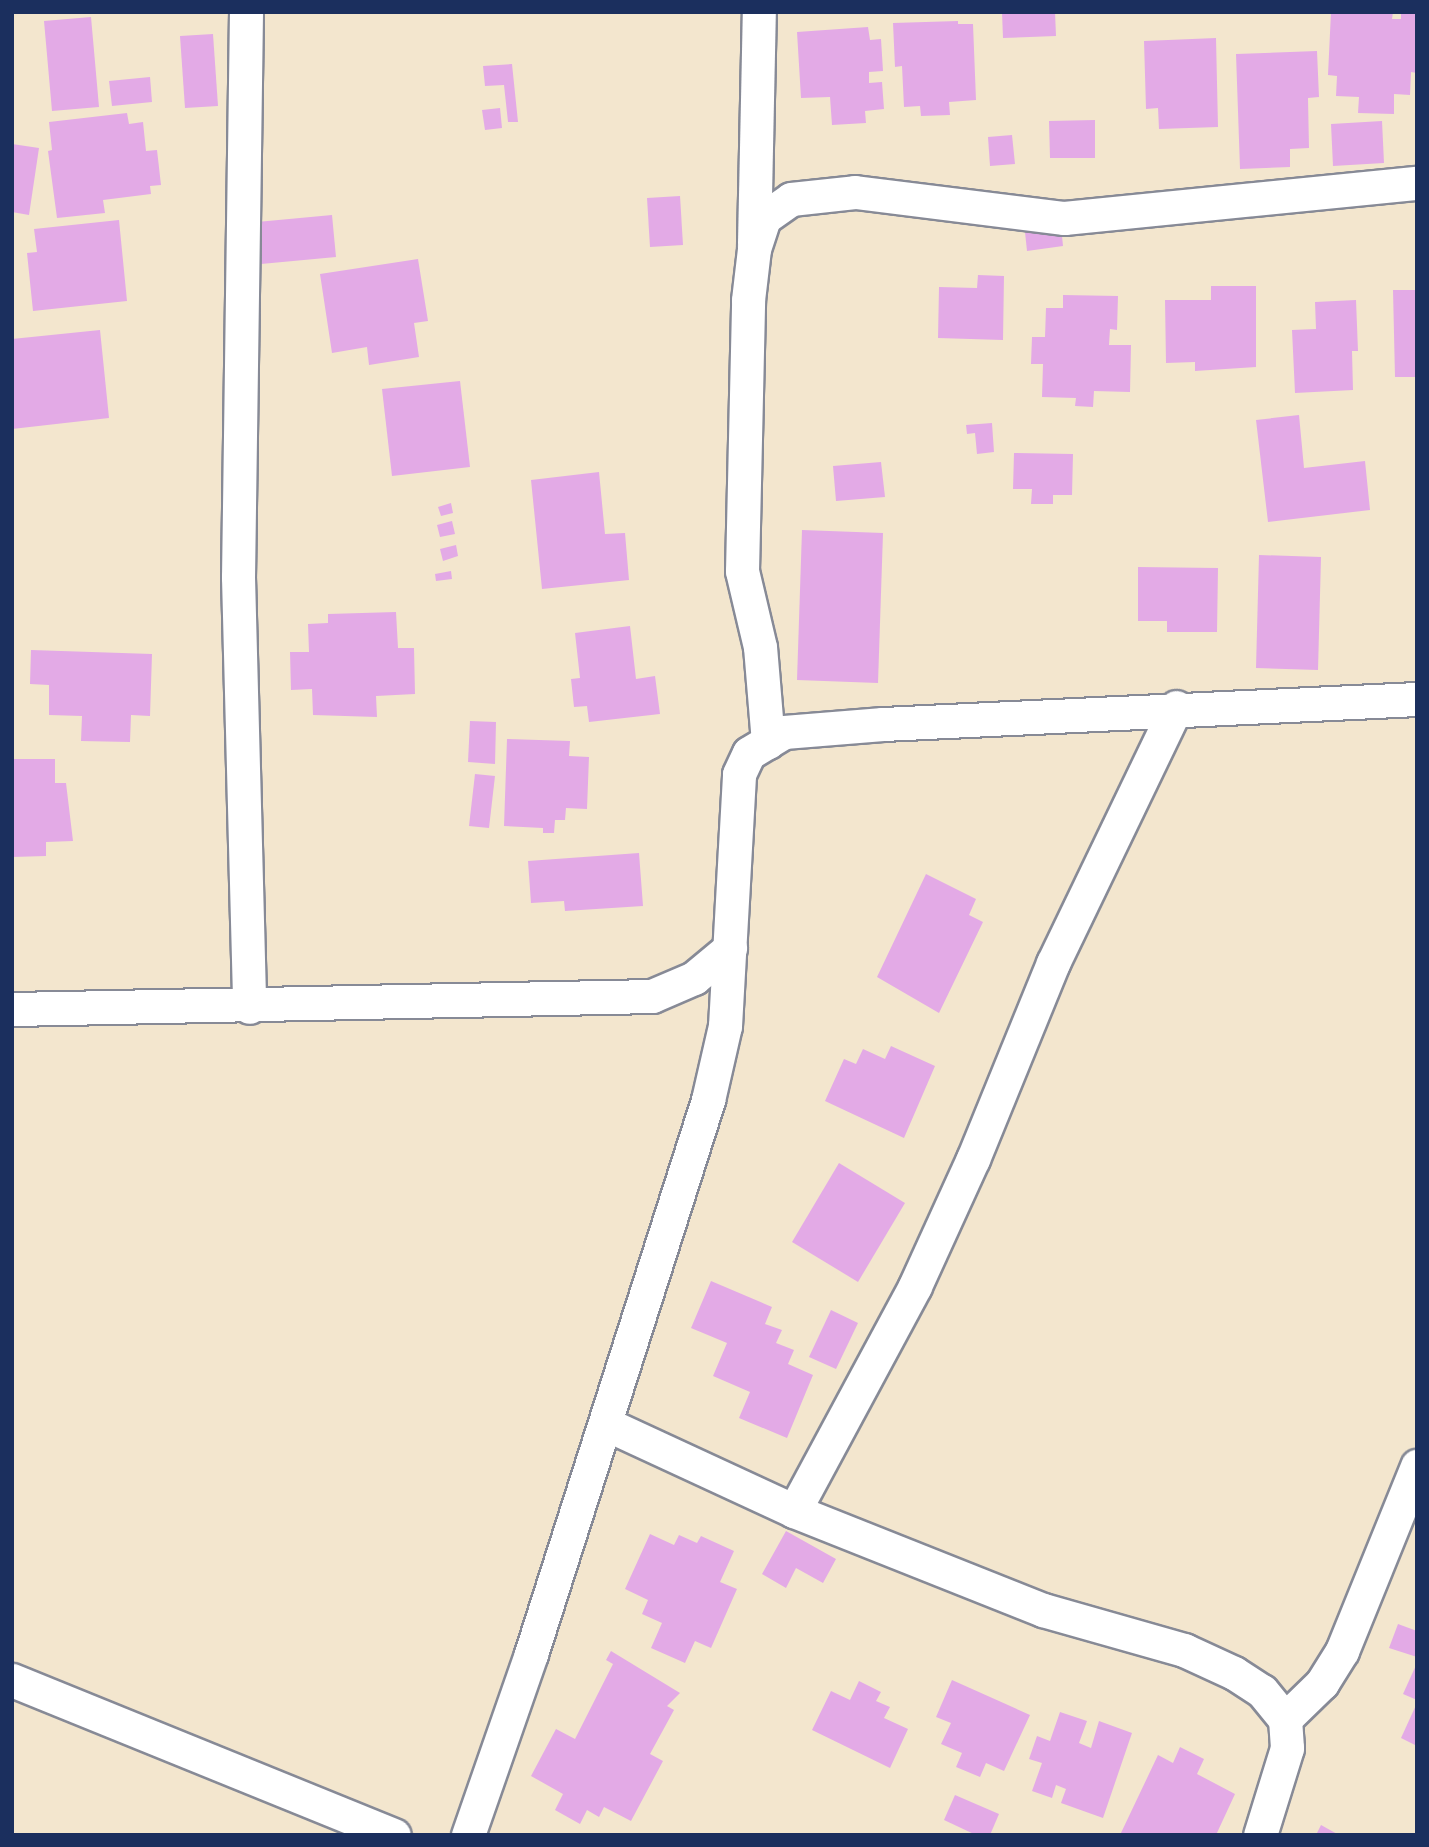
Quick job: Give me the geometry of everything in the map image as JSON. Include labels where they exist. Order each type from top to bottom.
[{"type":"street","points":[[246,12],[238,577],[249,1007]]},
{"type":"street","points":[[759,12],[754,249],[748,300],[742,571],[760,647],[768,742]]},
{"type":"street","points":[[754,249],[764,218],[791,199],[855,192],[1064,218],[1417,183]]},
{"type":"street","points":[[468,1835],[606,1424],[708,1100],[725,1026],[738,774],[749,752],[784,732],[883,724],[1176,707],[1417,699]]},
{"type":"street","points":[[793,1511],[915,1286],[973,1159],[1053,963],[1176,707]]},
{"type":"street","points":[[12,1009],[249,1007],[652,996],[694,978],[730,948]]},
{"type":"street","points":[[606,1424],[793,1511],[1043,1610],[1184,1650],[1262,1691],[1285,1718],[1287,1748],[1260,1835]]},
{"type":"street","points":[[1285,1718],[1322,1682],[1342,1651],[1417,1466]]},
{"type":"street","points":[[12,1681],[394,1835]]},
{"type":"building","points":[[1002,12],[1055,12],[1056,36],[1003,38]]},
{"type":"building","points":[[1331,12],[1393,12],[1392,19],[1401,19],[1401,12],[1417,12],[1417,73],[1411,72],[1410,95],[1394,94],[1394,114],[1358,113],[1359,97],[1336,96],[1337,76],[1328,75]]},
{"type":"building","points":[[91,17],[99,107],[52,111],[44,21]]},
{"type":"building","points":[[958,21],[958,24],[973,24],[976,100],[949,102],[950,115],[921,116],[920,106],[904,107],[902,66],[895,67],[893,23]]},
{"type":"building","points":[[868,27],[870,40],[881,39],[883,71],[869,72],[869,83],[882,82],[884,109],[865,111],[866,123],[832,125],[830,97],[801,98],[797,32]]},
{"type":"building","points":[[213,34],[218,106],[185,108],[180,36]]},
{"type":"building","points":[[1216,38],[1218,127],[1159,129],[1158,108],[1146,109],[1144,41]]},
{"type":"building","points":[[1317,51],[1319,97],[1308,98],[1309,148],[1290,149],[1290,167],[1240,169],[1236,54]]},
{"type":"building","points":[[512,64],[518,122],[508,122],[504,85],[485,86],[483,66]]},
{"type":"building","points":[[150,77],[152,102],[112,106],[109,81]]},
{"type":"building","points":[[500,108],[502,128],[485,130],[482,110]]},
{"type":"building","points":[[127,113],[129,124],[143,122],[146,151],[157,150],[161,185],[150,186],[151,194],[103,200],[105,213],[57,218],[48,151],[52,150],[49,122]]},
{"type":"building","points":[[1095,120],[1095,158],[1050,158],[1049,121]]},
{"type":"building","points":[[1382,121],[1384,163],[1333,166],[1331,124]]},
{"type":"building","points":[[1012,135],[1015,164],[990,166],[988,137]]},
{"type":"building","points":[[12,144],[39,148],[29,215],[12,212]]},
{"type":"building","points":[[680,196],[683,245],[650,247],[647,198]]},
{"type":"building","points":[[332,215],[336,257],[261,264],[257,222]]},
{"type":"building","points":[[119,220],[127,301],[33,311],[27,253],[37,252],[34,229]]},
{"type":"building","points":[[1061,226],[1063,246],[1027,251],[1025,232]]},
{"type":"building","points":[[418,259],[428,321],[414,323],[419,357],[369,365],[367,347],[332,353],[320,274]]},
{"type":"building","points":[[978,275],[1004,276],[1003,340],[938,338],[939,287],[977,288]]},
{"type":"building","points":[[1211,286],[1256,286],[1256,367],[1195,371],[1195,362],[1166,363],[1165,300],[1211,300]]},
{"type":"building","points":[[1393,290],[1417,290],[1417,377],[1395,377]]},
{"type":"building","points":[[1063,295],[1118,296],[1117,330],[1110,329],[1109,345],[1131,345],[1130,392],[1094,391],[1093,407],[1075,406],[1076,398],[1042,397],[1043,364],[1031,364],[1032,337],[1045,337],[1046,308],[1063,308]]},
{"type":"building","points":[[1356,300],[1358,351],[1352,351],[1353,390],[1295,393],[1292,330],[1316,329],[1315,302]]},
{"type":"building","points":[[100,330],[109,418],[12,429],[12,339]]},
{"type":"building","points":[[460,381],[470,467],[392,476],[382,389]]},
{"type":"building","points":[[1299,415],[1304,468],[1365,461],[1370,510],[1268,522],[1256,420]]},
{"type":"building","points":[[992,423],[994,452],[977,454],[975,433],[967,434],[966,425]]},
{"type":"building","points":[[1014,453],[1073,454],[1072,495],[1053,495],[1053,504],[1031,504],[1032,489],[1013,489]]},
{"type":"building","points":[[881,462],[885,497],[836,501],[833,466]]},
{"type":"building","points":[[599,472],[605,534],[625,533],[629,580],[542,589],[531,480]]},
{"type":"building","points":[[451,503],[453,513],[441,516],[438,507]]},
{"type":"building","points":[[452,521],[455,534],[440,537],[437,525]]},
{"type":"building","points":[[802,530],[883,533],[878,683],[797,680]]},
{"type":"building","points":[[456,545],[458,556],[443,561],[440,549]]},
{"type":"building","points":[[1259,555],[1321,557],[1318,670],[1256,668]]},
{"type":"building","points":[[1138,567],[1218,568],[1217,632],[1167,632],[1167,621],[1138,621]]},
{"type":"building","points":[[451,571],[452,579],[436,581],[435,574]]},
{"type":"building","points":[[396,612],[398,648],[414,648],[415,694],[376,696],[377,717],[313,715],[312,689],[291,690],[290,652],[309,652],[308,624],[328,623],[328,614]]},
{"type":"building","points":[[630,626],[636,679],[655,676],[660,714],[589,722],[587,706],[574,707],[571,679],[580,678],[575,633]]},
{"type":"building","points":[[31,650],[152,654],[150,716],[131,715],[130,742],[81,741],[82,716],[49,715],[49,685],[30,684]]},
{"type":"building","points":[[470,721],[496,722],[495,764],[468,762]]},
{"type":"building","points":[[507,739],[570,741],[569,756],[589,757],[587,809],[566,808],[565,820],[555,820],[554,833],[543,833],[543,828],[504,826]]},
{"type":"building","points":[[12,759],[55,759],[55,783],[66,783],[73,841],[46,842],[46,856],[12,857]]},
{"type":"building","points":[[475,774],[495,776],[489,828],[469,826]]},
{"type":"building","points":[[639,853],[643,906],[565,911],[564,901],[531,903],[528,861]]},
{"type":"building","points":[[926,874],[976,899],[969,915],[983,922],[939,1013],[877,977]]},
{"type":"building","points":[[891,1046],[935,1066],[904,1138],[825,1101],[844,1059],[856,1064],[863,1049],[885,1059]]},
{"type":"building","points":[[839,1163],[905,1203],[858,1282],[792,1242]]},
{"type":"building","points":[[711,1281],[772,1307],[765,1324],[782,1330],[776,1343],[794,1350],[788,1364],[813,1375],[787,1438],[739,1418],[750,1392],[713,1376],[727,1343],[691,1328]]},
{"type":"building","points":[[831,1310],[858,1323],[836,1369],[809,1357]]},
{"type":"building","points":[[786,1531],[836,1559],[823,1583],[796,1568],[786,1588],[762,1574]]},
{"type":"building","points":[[650,1534],[674,1545],[679,1535],[697,1543],[701,1536],[734,1551],[720,1582],[737,1589],[711,1648],[695,1641],[685,1663],[651,1648],[662,1623],[642,1614],[648,1600],[625,1589]]},
{"type":"building","points":[[1398,1624],[1417,1631],[1417,1657],[1389,1648]]},
{"type":"building","points":[[611,1651],[680,1693],[667,1706],[674,1710],[650,1754],[663,1761],[631,1821],[604,1807],[599,1817],[587,1810],[580,1824],[555,1810],[563,1794],[531,1776],[556,1729],[575,1739],[613,1664],[606,1660]]},
{"type":"building","points":[[1417,1663],[1417,1700],[1403,1694]]},
{"type":"building","points":[[952,1680],[1030,1715],[1004,1771],[986,1763],[980,1777],[956,1767],[962,1753],[941,1744],[951,1723],[936,1717]]},
{"type":"building","points":[[859,1681],[881,1692],[876,1701],[890,1707],[884,1718],[908,1729],[890,1768],[812,1730],[831,1691],[850,1700]]},
{"type":"building","points":[[1417,1703],[1417,1746],[1401,1738]]},
{"type":"building","points":[[1060,1712],[1087,1721],[1079,1743],[1091,1748],[1099,1721],[1132,1733],[1103,1818],[1061,1803],[1066,1789],[1056,1785],[1052,1798],[1032,1791],[1042,1763],[1029,1759],[1037,1736],[1050,1741]]},
{"type":"building","points":[[1180,1747],[1204,1759],[1197,1774],[1235,1794],[1216,1835],[1120,1835],[1158,1755],[1173,1763]]},
{"type":"building","points":[[955,1795],[999,1814],[990,1835],[976,1835],[944,1820]]},
{"type":"building","points":[[1321,1825],[1339,1835],[1316,1835]]}]
